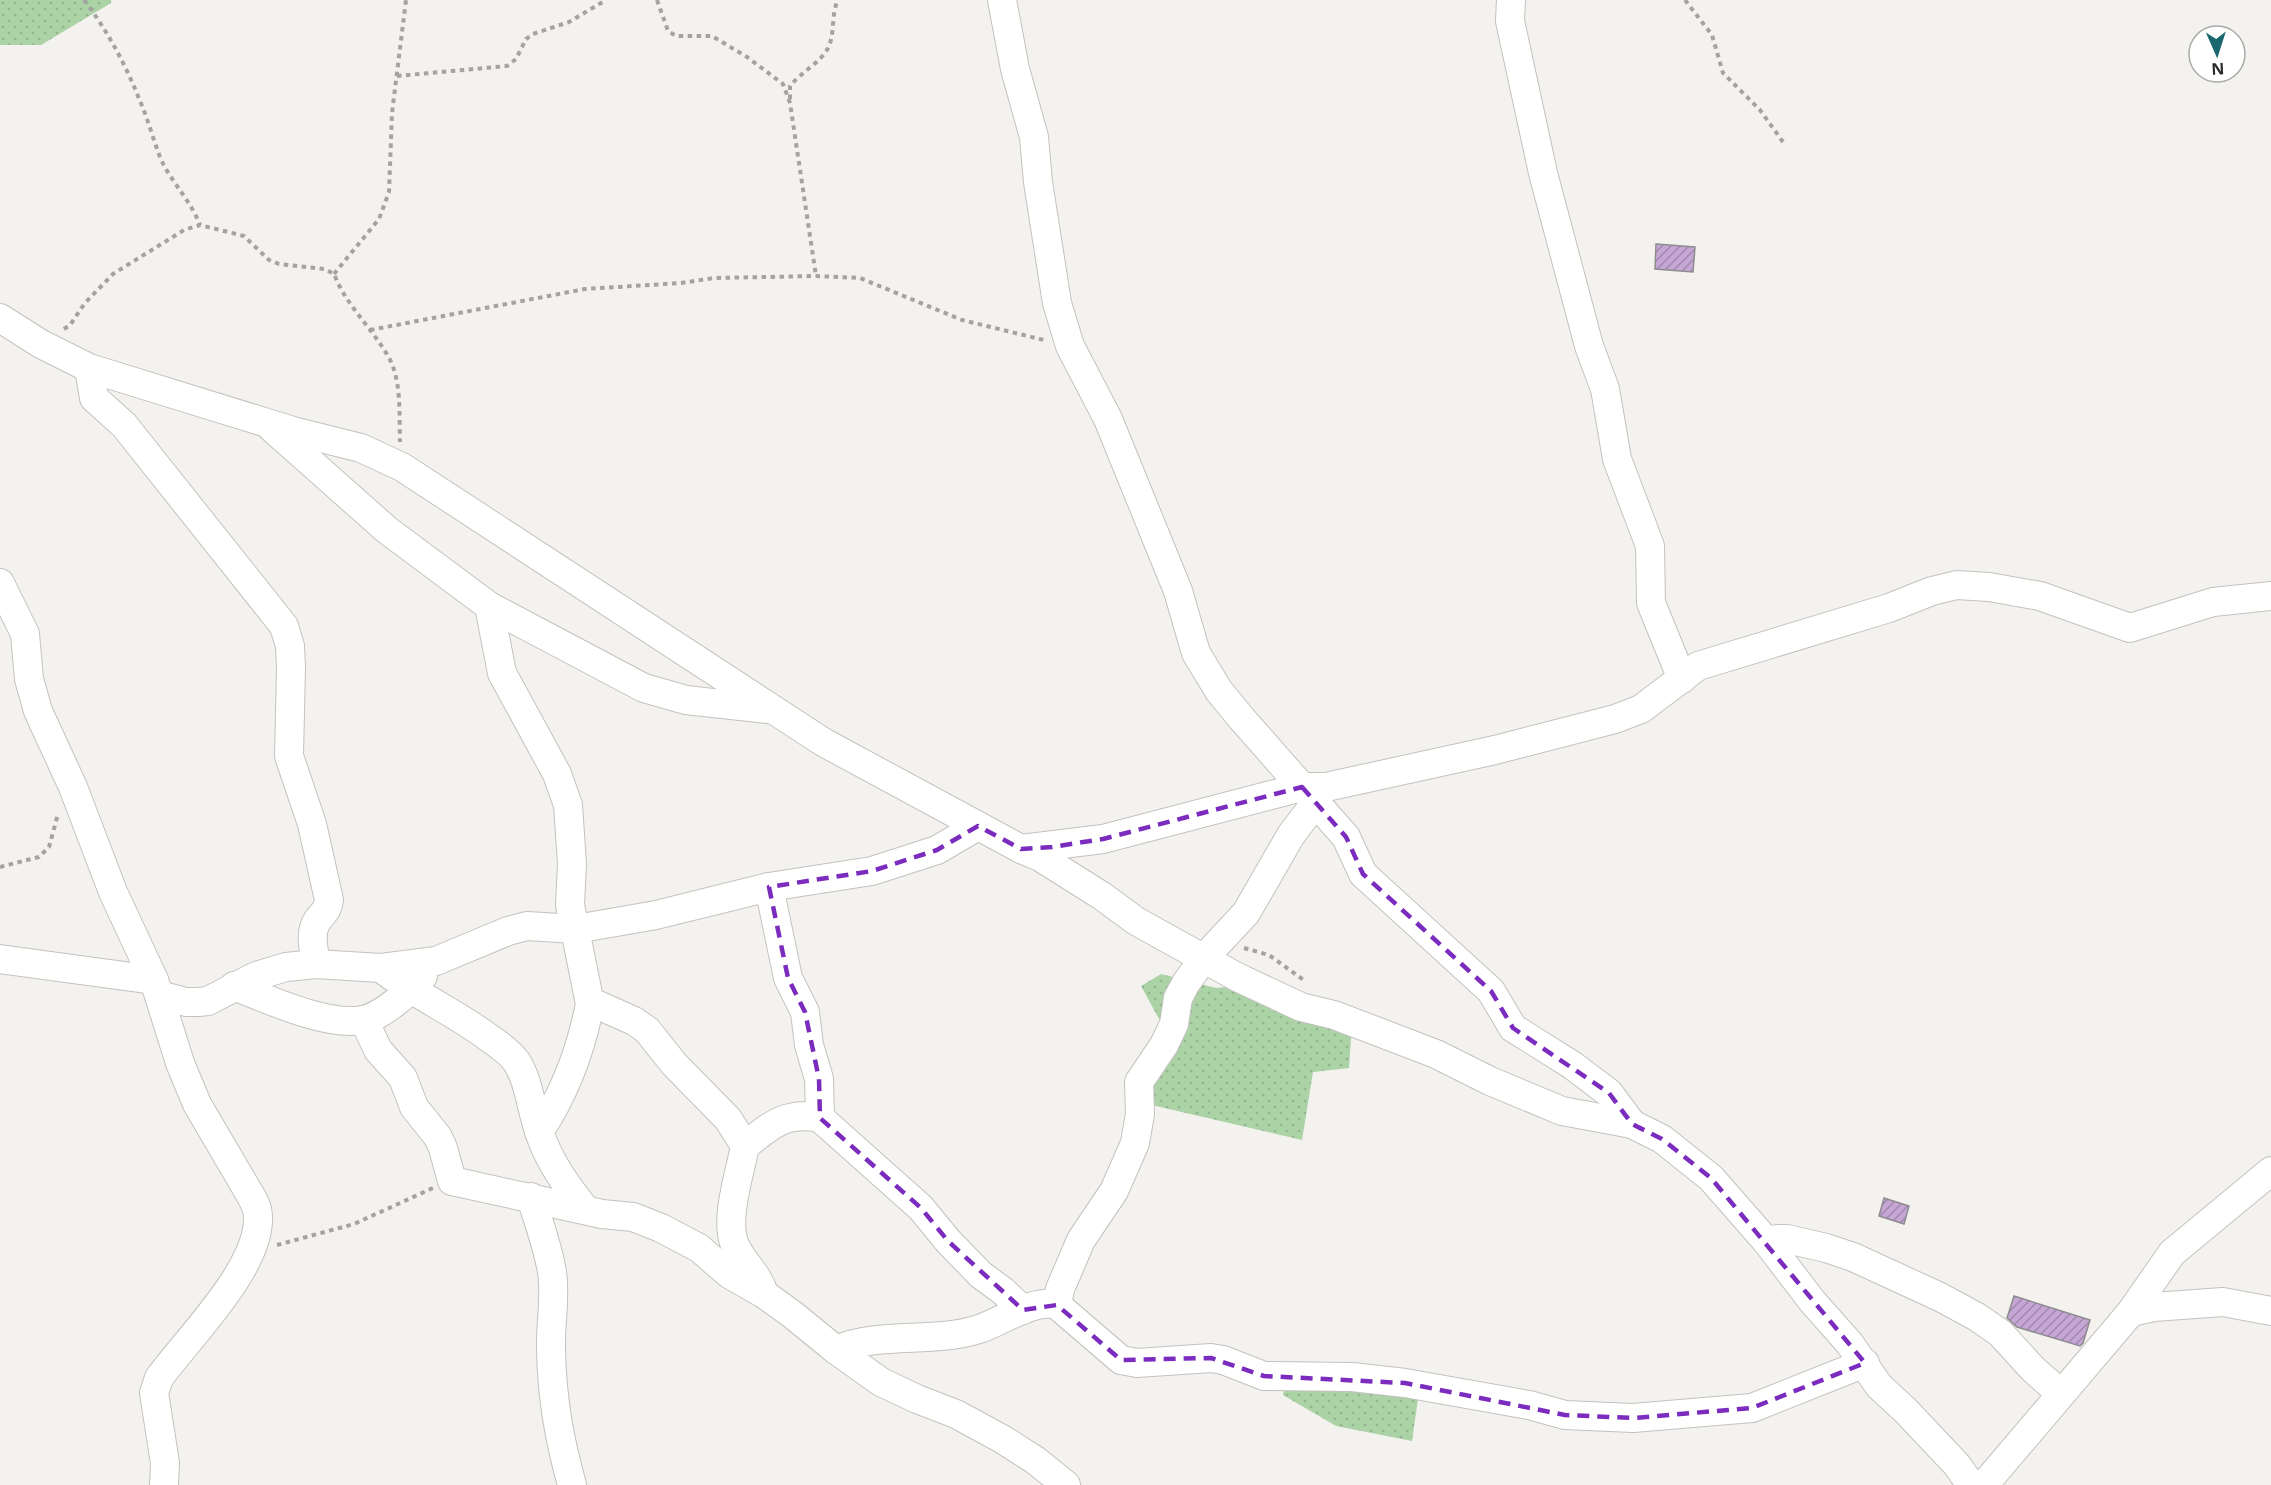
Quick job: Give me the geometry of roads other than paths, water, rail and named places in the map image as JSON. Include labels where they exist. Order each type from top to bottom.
[{"type":"street","points":[[1002,0],[1015,69],[1034,137],[1038,182],[1057,303],[1070,346],[1108,418],[1178,591],[1196,653],[1219,691],[1346,837],[1363,874],[1491,991],[1513,1028],[1572,1065],[1609,1094],[1632,1124]]},
{"type":"street","points":[[1511,0],[1510,21],[1543,173],[1588,346],[1605,389],[1617,459],[1650,546],[1652,603],[1682,679]]},
{"type":"street","points":[[0,318],[41,344],[88,368],[268,424],[361,448],[402,467],[455,504],[823,742],[1021,849],[1040,857],[1102,896],[1136,921],[1237,977],[1301,1007],[1334,1015],[1436,1054],[1490,1081],[1562,1111],[1632,1124],[1662,1139],[1711,1178],[1767,1242],[1879,1386],[1957,1465],[1971,1485]]},
{"type":"street","points":[[88,368],[94,398],[124,425],[284,626],[290,646],[291,668],[289,756],[314,831],[329,900],[328,906],[317,921],[312,936],[316,964]]},
{"type":"street","points":[[268,424],[387,530],[489,606],[644,688],[686,700],[771,709]]},
{"type":"street","points":[[0,583],[25,634],[29,679],[38,711],[68,776],[113,892],[156,987],[180,1063],[197,1104],[256,1205],[258,1217],[256,1231],[246,1259],[223,1298],[159,1377],[154,1393],[165,1462],[164,1485]]},
{"type":"street","points":[[1021,849],[1102,839],[1309,794],[1326,787],[1495,750],[1615,718],[1641,709],[1698,666],[1957,585],[1989,586],[2040,596],[2130,628],[2213,602],[2271,596]]},
{"type":"street","points":[[489,606],[502,674],[557,774],[568,805],[572,864],[570,905],[590,1004],[585,1032],[575,1064],[548,1119],[539,1132]]},
{"type":"street","points":[[1057,1305],[1060,1289],[1081,1240],[1114,1191],[1135,1143],[1140,1113],[1139,1082],[1164,1045],[1174,1024],[1178,998],[1185,983],[1203,958],[1246,913],[1291,835],[1309,794]]},
{"type":"street","points":[[0,958],[156,987],[186,1002],[208,1001],[234,986],[275,969],[316,964],[381,968],[436,961],[527,926],[576,929],[656,915],[769,887],[872,871],[937,850],[978,826]]},
{"type":"street","points":[[769,887],[788,978],[805,1012],[809,1045],[819,1079],[819,1118]]},
{"type":"street","points":[[234,986],[300,1011],[335,1019],[364,1020],[374,1016],[411,990],[436,961]]},
{"type":"street","points":[[381,968],[411,990],[449,1010],[508,1051],[518,1064],[539,1132],[554,1166],[585,1209]]},
{"type":"street","points":[[590,1004],[598,1005],[647,1030],[674,1064],[728,1119],[745,1146]]},
{"type":"street","points":[[364,1020],[378,1050],[404,1078],[414,1107],[438,1137],[452,1181],[633,1217],[661,1228],[699,1248],[729,1274],[764,1294],[836,1350],[882,1382],[956,1414],[1002,1439],[1035,1460],[1066,1485]]},
{"type":"street","points":[[764,1294],[756,1276],[735,1247],[732,1236],[731,1219],[745,1146],[776,1122],[806,1115],[819,1118],[921,1208],[948,1241],[981,1275],[1023,1310]]},
{"type":"street","points":[[1984,1485],[2131,1312],[2172,1253],[2271,1171]]},
{"type":"street","points":[[531,1197],[552,1271],[551,1348],[555,1410],[560,1442],[572,1485]]},
{"type":"street","points":[[1767,1242],[1787,1239],[1826,1248],[1853,1257],[1940,1297],[1977,1317],[2000,1333],[2033,1370],[2061,1394]]},
{"type":"street","points":[[2131,1312],[2154,1307],[2223,1302],[2271,1311]]},
{"type":"street","points":[[836,1350],[871,1341],[978,1329],[1023,1310],[1050,1303],[1057,1305],[1121,1360],[1137,1363],[1210,1358],[1223,1360],[1264,1376],[1353,1377],[1405,1383],[1529,1405],[1565,1415],[1633,1418],[1752,1408],[1864,1364]]}]
